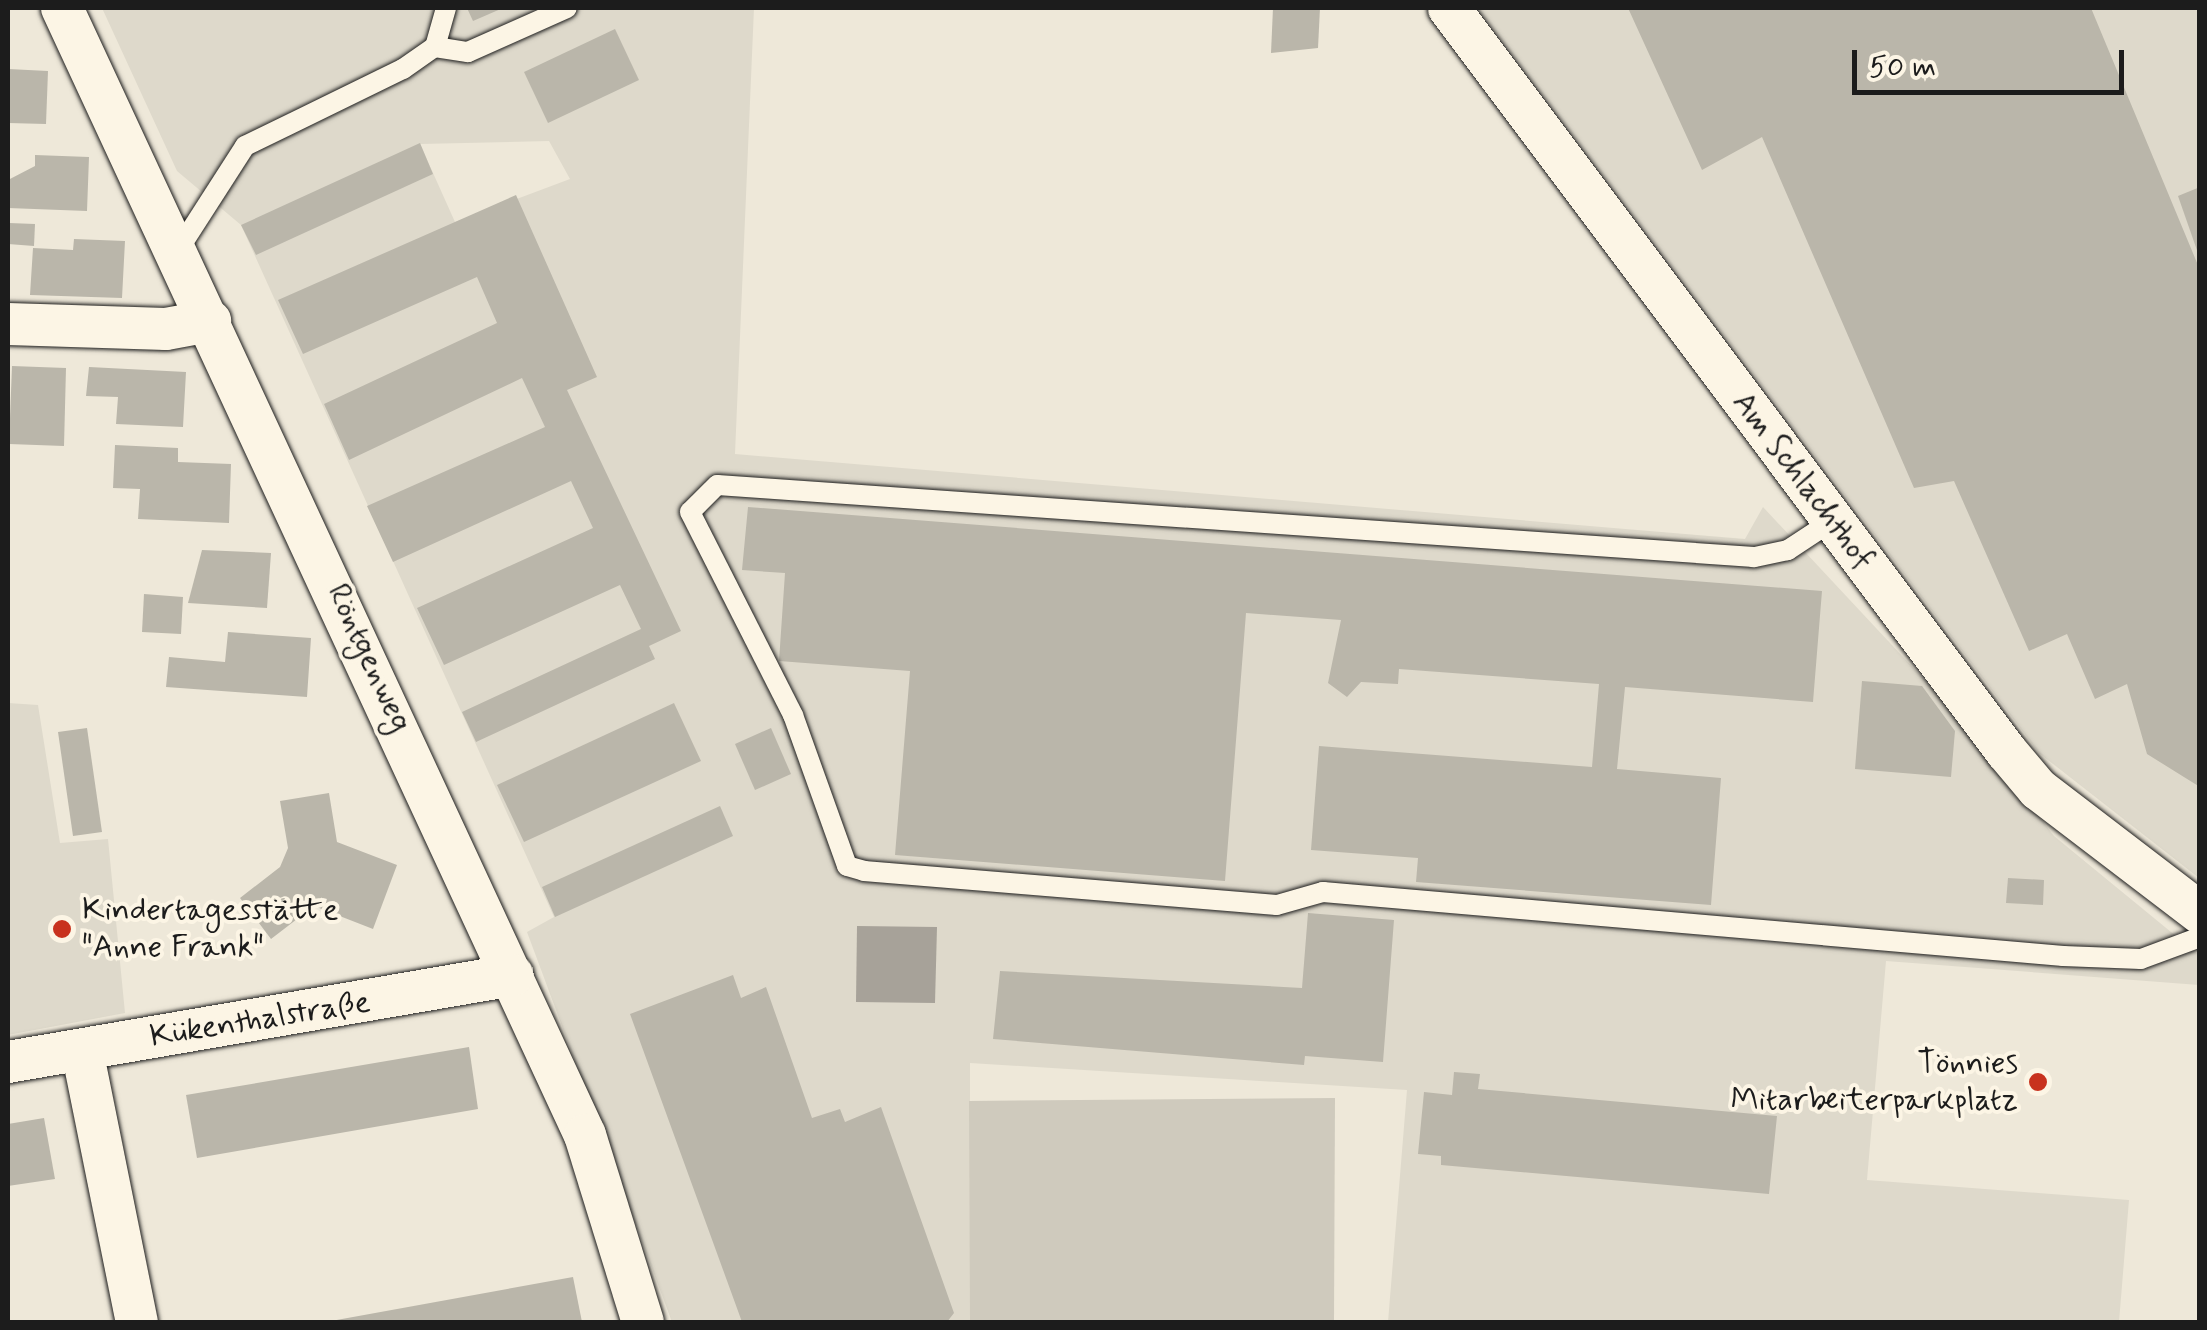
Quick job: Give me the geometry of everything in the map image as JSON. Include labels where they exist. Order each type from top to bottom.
[{"type":"street","name":"Röntgenweg","points":[[62,8],[585,1134],[643,1322]]},
{"type":"street","name":"Am Schlachthof","points":[[1449,8],[1832,521],[2038,789],[2200,913]]},
{"type":"street","points":[[8,324],[166,330],[210,321]]},
{"type":"street","name":"Kükenthalstraße","points":[[8,1062],[512,975]]},
{"type":"street","points":[[82,1050],[137,1322]]},
{"type":"lane","points":[[436,46],[446,8]]},
{"type":"lane","points":[[178,252],[244,146],[436,46],[468,52],[567,8]]},
{"type":"lane","points":[[1832,521],[1788,550],[1754,557],[717,485],[690,512],[793,716],[847,866],[864,872],[1276,905],[1323,892],[2062,956],[2140,959],[2200,937]]},
{"type":"shaded area","points":[[102,8],[754,8],[735,454],[1745,539],[1763,507],[1974,733],[2054,836],[2199,955],[2199,985],[1886,961],[1867,1180],[2129,1200],[2119,1322],[1388,1322],[1407,1090],[970,1063],[970,1322],[672,1322],[527,932],[554,917],[241,225],[177,171]],"holes":[[[549,141],[570,179],[455,222],[420,144]]]},
{"type":"shaded area","points":[[1478,8],[2199,8],[2199,878],[2039,753]]},
{"type":"shaded area","name":"Kindertagesstätte \"Anne Frank\"","points":[[8,703],[38,705],[60,843],[108,839],[125,1013],[8,1035]]},
{"type":"shaded area","points":[[857,926],[937,927],[935,1003],[856,1002]]},
{"type":"shaded area","points":[[1335,1098],[1334,1322],[970,1322],[969,1101]]},
{"type":"building","points":[[467,8],[503,8],[473,21]]},
{"type":"building","points":[[1273,8],[1320,8],[1318,48],[1271,53]]},
{"type":"building","points":[[1628,8],[2091,8],[2200,270],[2200,787],[2147,754],[2127,684],[2095,699],[2067,634],[2029,651],[1954,481],[1914,488],[1762,137],[1702,170]]},
{"type":"building","points":[[615,29],[639,80],[548,123],[524,72]]},
{"type":"building","points":[[8,69],[48,71],[46,124],[8,123]]},
{"type":"building","points":[[420,143],[433,174],[256,255],[241,225]]},
{"type":"building","points":[[35,155],[89,157],[87,211],[8,208],[8,180],[35,166]]},
{"type":"building","points":[[2200,187],[2200,256],[2199,256],[2178,196]]},
{"type":"building","points":[[516,195],[597,377],[567,390],[681,631],[649,646],[655,659],[476,742],[462,712],[641,629],[620,585],[444,665],[417,608],[593,528],[571,481],[393,562],[367,506],[545,427],[522,378],[349,460],[324,404],[497,323],[477,277],[303,354],[278,300]]},
{"type":"building","points":[[9,223],[35,224],[34,246],[8,244]]},
{"type":"building","points":[[74,239],[125,241],[122,298],[30,295],[33,248],[73,250]]},
{"type":"building","points":[[12,366],[66,368],[64,446],[9,444]]},
{"type":"building","points":[[89,367],[186,372],[183,427],[116,424],[118,397],[86,396]]},
{"type":"building","points":[[115,445],[178,448],[178,462],[231,464],[229,523],[138,519],[140,489],[113,488]]},
{"type":"building","points":[[748,507],[1822,591],[1813,702],[1625,687],[1617,769],[1721,778],[1711,905],[1416,882],[1418,858],[1311,850],[1319,746],[1592,767],[1599,684],[1399,669],[1398,684],[1361,682],[1347,697],[1328,683],[1341,620],[1246,613],[1225,881],[895,855],[910,671],[779,661],[785,573],[742,570]]},
{"type":"building","points":[[202,550],[271,553],[267,608],[188,603]]},
{"type":"building","points":[[144,594],[183,597],[181,634],[142,632]]},
{"type":"building","points":[[228,632],[311,638],[307,697],[166,687],[169,657],[225,662]]},
{"type":"building","points":[[1862,681],[1922,686],[1955,731],[1951,777],[1855,769]]},
{"type":"building","points":[[674,703],[701,761],[524,842],[497,785]]},
{"type":"building","points":[[87,728],[102,832],[73,836],[58,732]]},
{"type":"building","points":[[771,728],[791,774],[755,790],[735,744]]},
{"type":"building","points":[[329,793],[337,842],[397,865],[373,929],[314,906],[271,939],[240,898],[280,867],[288,848],[280,801]]},
{"type":"building","points":[[720,806],[733,836],[555,917],[542,887]]},
{"type":"building","points":[[2008,878],[2044,880],[2043,905],[2006,903]]},
{"type":"building","points":[[1308,913],[1394,920],[1383,1062],[1305,1056],[1304,1065],[993,1039],[1000,971],[1302,988]]},
{"type":"building","points":[[733,975],[741,998],[766,987],[812,1118],[840,1109],[845,1122],[881,1107],[954,1313],[947,1322],[742,1322],[630,1014]]},
{"type":"building","points":[[469,1047],[478,1109],[197,1158],[186,1095]]},
{"type":"building","points":[[1454,1072],[1480,1074],[1478,1089],[1777,1116],[1769,1194],[1441,1165],[1441,1156],[1418,1154],[1424,1092],[1452,1095]]},
{"type":"building","points":[[44,1118],[55,1179],[8,1186],[8,1124]]},
{"type":"building","points":[[573,1277],[582,1322],[331,1322],[331,1321]]},
{"type":"place","name":"Kindertagesstätte \"Anne Frank\"","points":[[62,929]]},
{"type":"place","name":"Tönnies Mitarbeiterparkplatz","points":[[2038,1082]]}]
